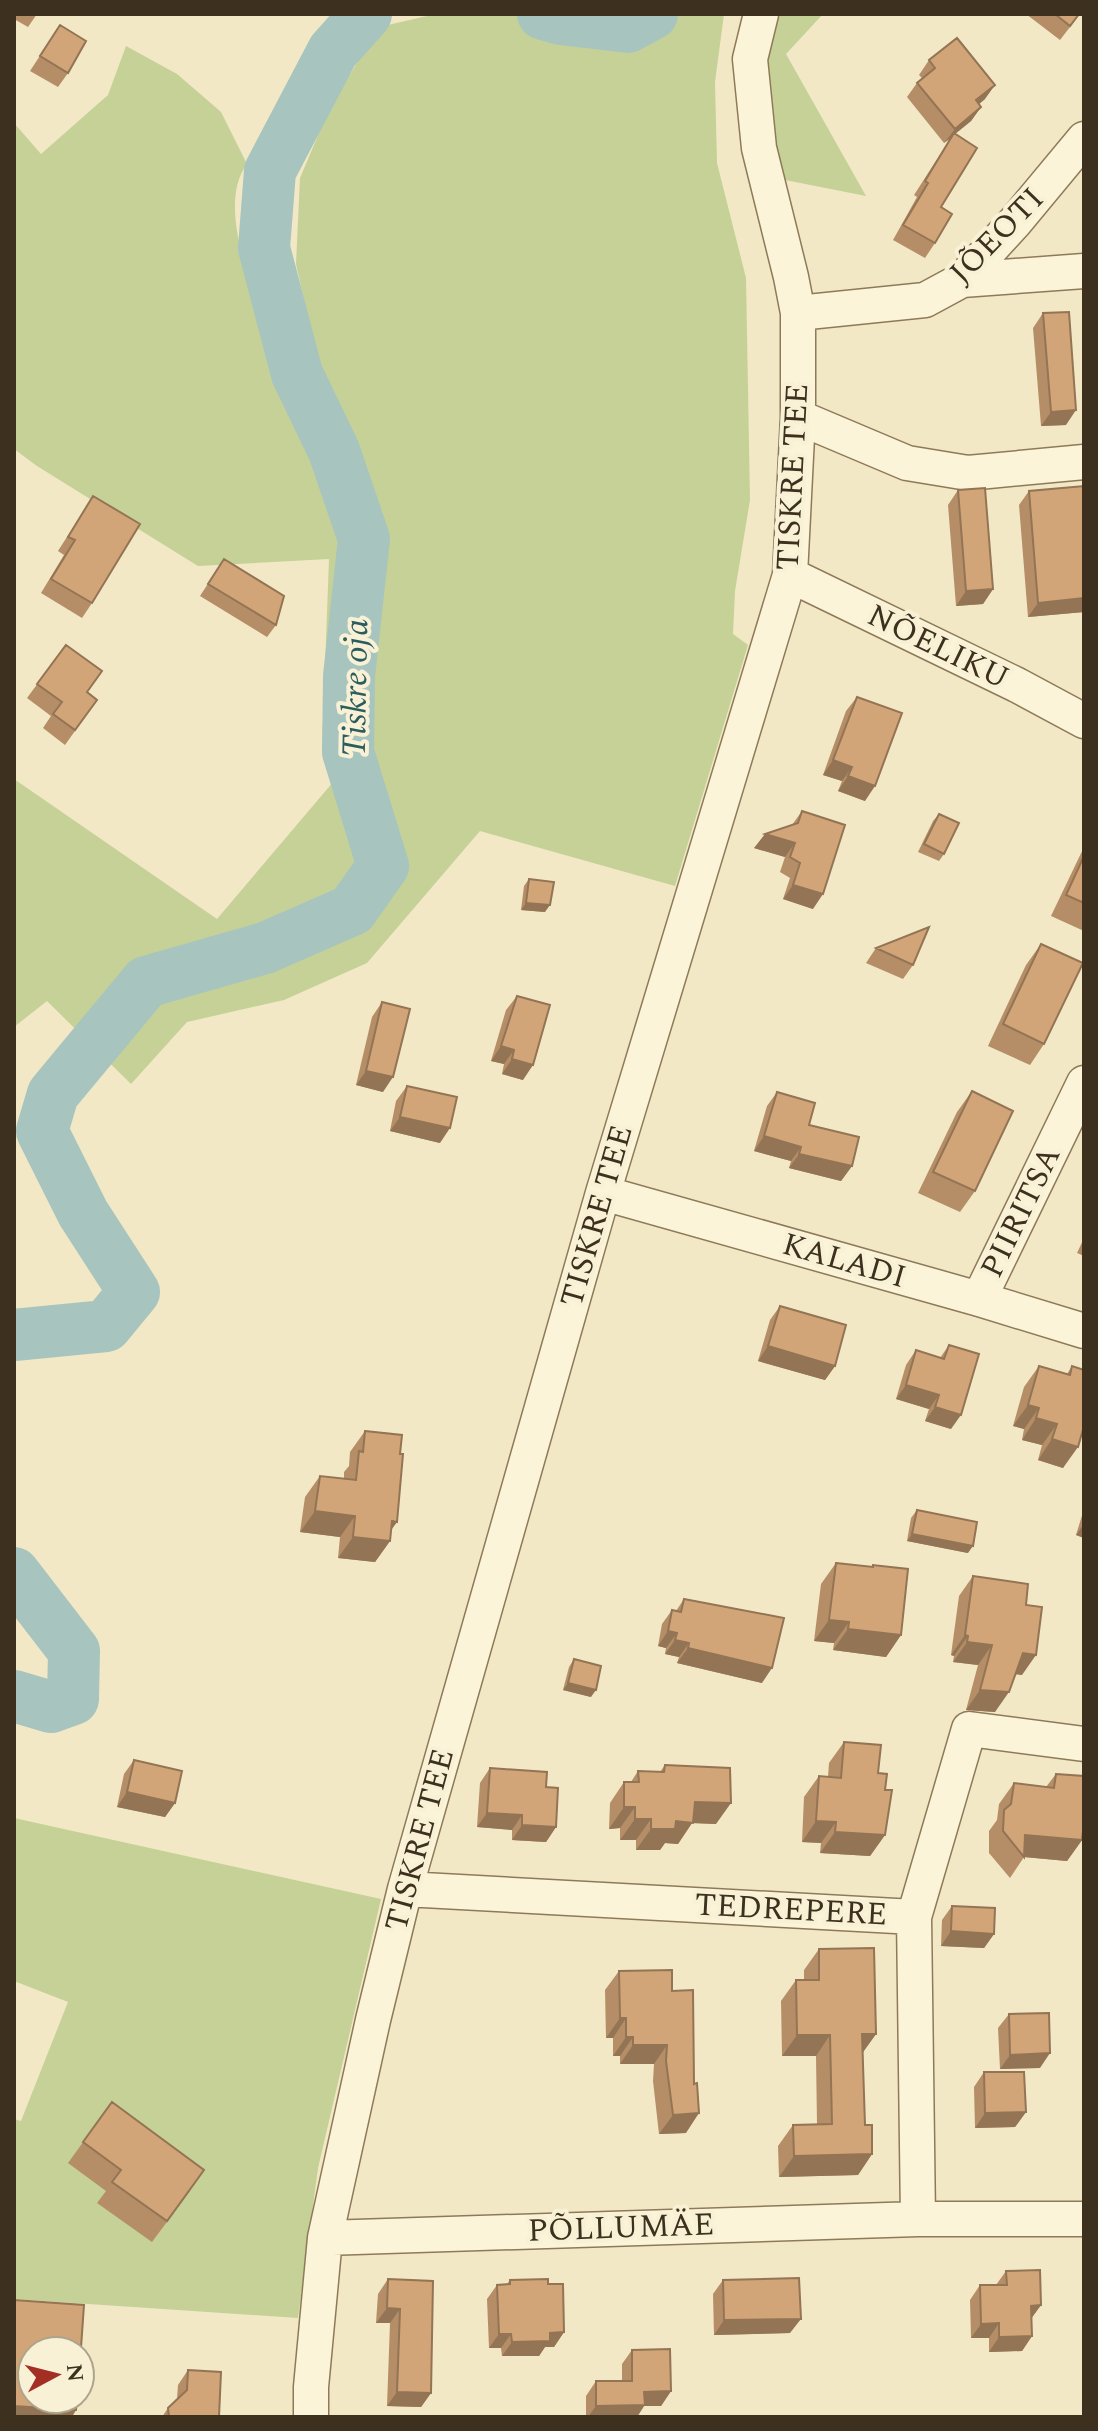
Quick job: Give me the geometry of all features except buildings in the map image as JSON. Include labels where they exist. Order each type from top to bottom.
[{"type":"street","name":"TISKRE TEE","points":[[311,2417],[325,2238],[405,1889],[603,1193],[790,575],[798,417],[798,313],[759,148],[750,59],[761,14]]},
{"type":"street","name":"JÕEOTI","points":[[798,313],[925,300],[962,280],[1084,139]]},
{"type":"street","points":[[962,280],[1084,271]]},
{"type":"street","points":[[798,417],[907,463],[968,473],[1084,462]]},
{"type":"street","name":"NÕELIKU","points":[[790,575],[1017,685],[1084,721]]},
{"type":"street","name":"PIIRITSA","points":[[979,1299],[1084,1083]]},
{"type":"street","name":"KALADI","points":[[603,1193],[1084,1331]]},
{"type":"street","name":"TEDREPERE","points":[[405,1889],[914,1917],[969,1729],[1084,1744]]},
{"type":"street","points":[[914,1917],[918,2219]]},
{"type":"street","name":"PÕLLUMÄE","points":[[325,2238],[918,2219],[1084,2219]]},
{"type":"green space","points":[[436,14],[724,14],[715,82],[717,163],[746,278],[750,500],[735,591],[733,634],[748,645],[675,886],[480,831],[367,963],[284,1000],[187,1022],[131,1084],[47,1001],[14,1027],[14,779],[217,919],[334,781],[322,748],[329,559],[198,566],[14,449],[14,123],[41,154],[108,95],[126,46],[177,74],[221,112],[247,164],[235,200],[236,221],[239,244],[264,326],[315,349],[296,264],[300,178],[330,107],[379,27]]},
{"type":"green space","points":[[774,14],[823,14],[786,54],[866,196],[780,179],[765,58]]},
{"type":"green space","points":[[14,1818],[381,1899],[318,2168],[298,2318],[14,2299],[14,2119],[21,2121],[68,2002],[14,1981]]},
{"type":"waterway","name":"Tiskre oja","points":[[14,1335],[106,1326],[134,1292],[83,1213],[42,1131],[53,1094],[146,982],[265,948],[352,910],[383,866],[348,752],[349,676],[364,539],[334,451],[297,374],[264,248],[270,171],[333,51],[366,14]]},
{"type":"waterway","name":"Tiskre oja","points":[[543,14],[628,27],[652,14]]},
{"type":"waterway","name":"Tiskre oja","points":[[14,1573],[74,1651],[73,1699],[51,1707],[14,1696]]}]
